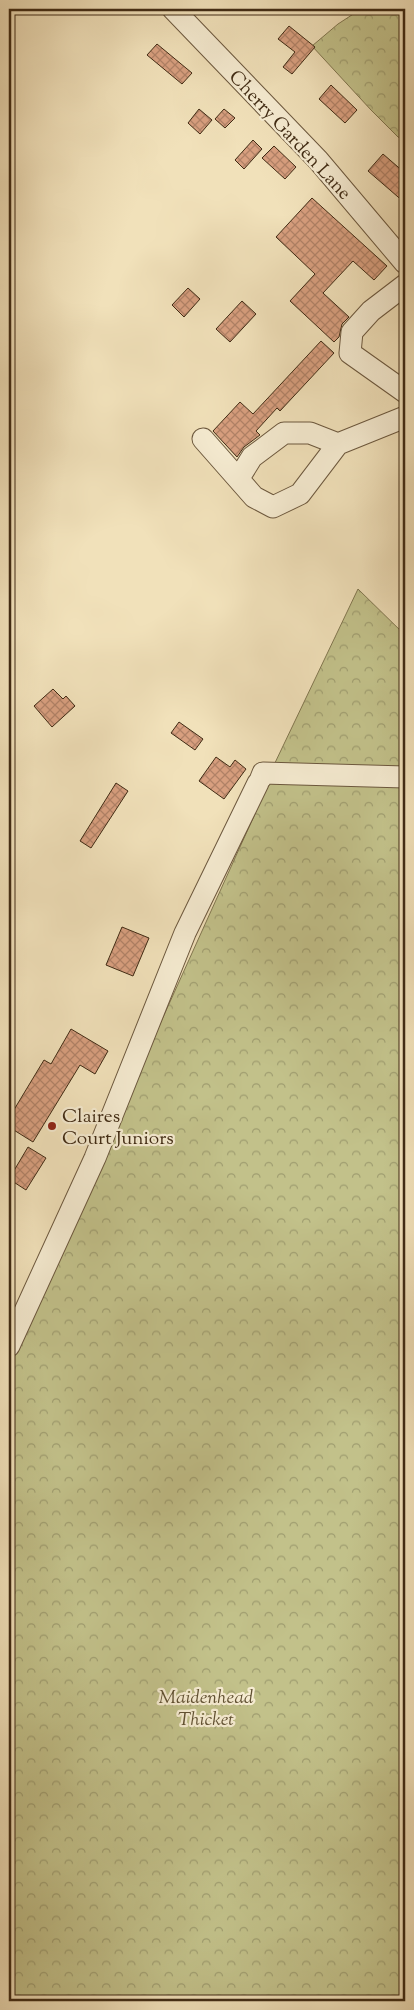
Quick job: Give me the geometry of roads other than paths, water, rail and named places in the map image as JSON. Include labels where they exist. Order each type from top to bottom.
[{"type":"street","name":"Cherry Garden Lane","points":[[173,9],[318,160],[405,263]]},
{"type":"street","points":[[405,285],[371,310],[352,332],[350,353],[405,392]]},
{"type":"street","points":[[204,439],[254,497],[274,507],[300,494],[338,444],[405,417]]},
{"type":"street","points":[[239,478],[252,457],[284,433],[310,433],[338,444]]},
{"type":"street","points":[[9,1346],[95,1158],[186,933],[263,773],[405,776]]},
{"type":"place","name":"Claires Court Juniors","points":[[52,1126]]},
{"type":"park label","name":"Maidenhead Thicket","points":[[206,1707]]}]
